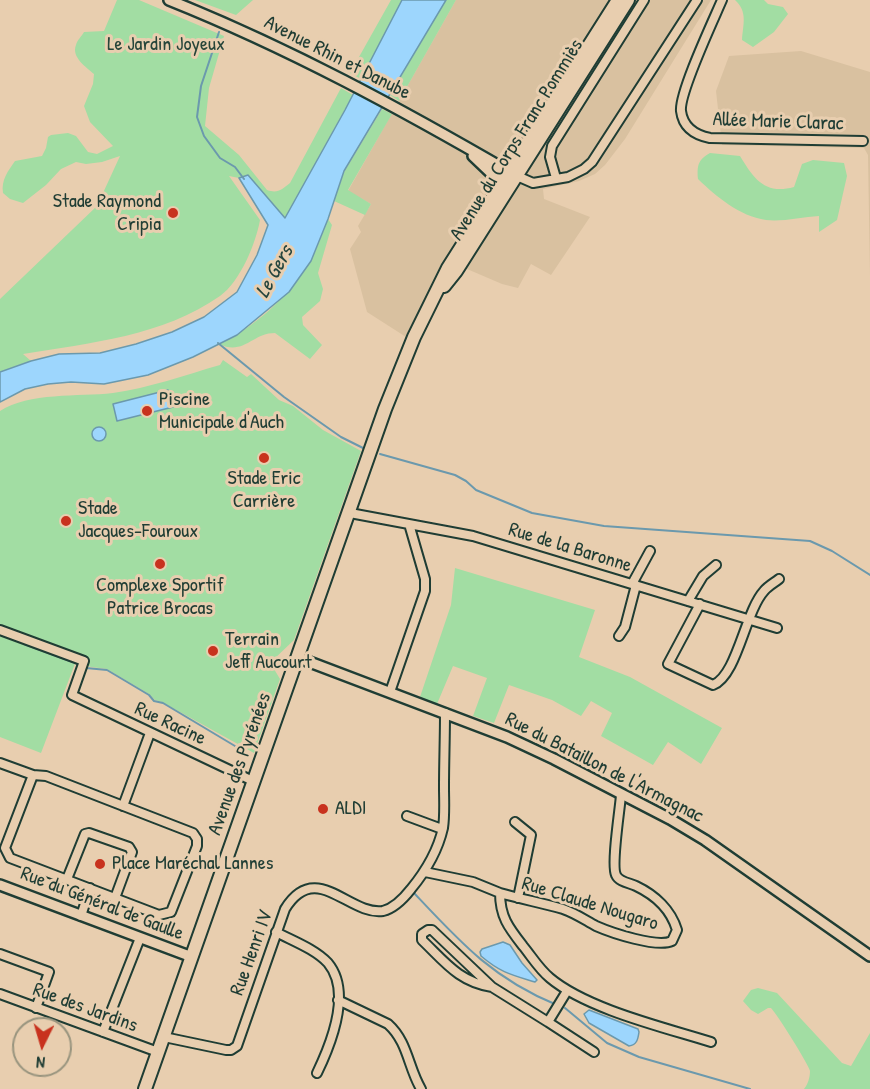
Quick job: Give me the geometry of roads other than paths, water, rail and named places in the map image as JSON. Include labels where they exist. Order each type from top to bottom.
[{"type":"main road","name":"Avenue du Corps Franc Pommiès","points":[[434,298],[456,272],[618,0]]},
{"type":"main road","name":"Avenue du Corps Franc Pommiès","points":[[371,452],[399,371],[448,268],[498,189],[513,174],[628,0]]},
{"type":"main road","name":"Avenue des Pyrénées","points":[[145,1089],[371,452]]},
{"type":"street","name":"Avenue Rhin et Danube","points":[[169,0],[257,36],[344,79],[513,174]]},
{"type":"street","points":[[555,178],[550,158],[552,146],[644,0]]},
{"type":"street","points":[[513,174],[532,183],[577,173],[592,162],[697,0]]},
{"type":"street","name":"Allée Marie Clarac","points":[[722,0],[681,105],[684,121],[693,132],[710,138],[864,141]]},
{"type":"street","name":"Avenue Rhin et Danube","points":[[453,140],[487,168],[494,176],[498,189]]},
{"type":"street","name":"Rue de la Baronne","points":[[350,513],[473,536],[777,628]]},
{"type":"street","points":[[390,692],[425,591],[425,579],[409,524]]},
{"type":"street","points":[[619,636],[625,627],[634,584],[650,551]]},
{"type":"street","points":[[688,601],[703,576],[716,565]]},
{"type":"street","points":[[700,604],[668,664],[713,685],[719,683],[736,656],[748,619],[763,592],[779,579]]},
{"type":"street","name":"Rue Racine","points":[[0,630],[84,661],[72,695],[255,782]]},
{"type":"street","name":"Rue du Bataillon de l'Armagnac","points":[[298,658],[517,742],[670,819],[705,840],[870,956]]},
{"type":"street","name":"Rue Henri IV","points":[[164,1037],[226,1050],[237,1046],[285,909],[291,899],[300,892],[312,888],[326,890],[371,910],[382,911],[400,901],[425,872],[442,829],[445,713]]},
{"type":"street","points":[[123,806],[150,733]]},
{"type":"street","points":[[0,763],[33,775],[46,776],[193,833],[197,842],[171,912],[159,915],[10,858],[6,848],[33,775]]},
{"type":"street","name":"Rue Claude Nougaro","points":[[425,872],[473,882],[500,893],[564,909],[581,916],[594,925],[621,935],[667,943],[672,941],[677,930],[675,922],[661,902],[616,876],[621,795]]},
{"type":"street","points":[[407,816],[442,829]]},
{"type":"street","points":[[515,822],[531,835],[518,898]]},
{"type":"street","points":[[67,879],[85,834],[89,833],[129,847],[132,852],[115,898]]},
{"type":"street","name":"Rue du Général de Gaulle","points":[[0,885],[192,957]]},
{"type":"street","points":[[81,916],[90,888]]},
{"type":"street","points":[[500,893],[500,910],[509,928],[542,970],[567,991],[618,1012],[711,1042]]},
{"type":"street","points":[[492,987],[479,985],[459,976],[422,940],[422,934],[432,930],[492,987],[594,1052]]},
{"type":"street","points":[[276,932],[320,956],[328,964],[338,985],[332,1041],[317,1073]]},
{"type":"street","points":[[103,1032],[140,938]]},
{"type":"street","points":[[0,954],[49,972],[36,1008]]},
{"type":"street","points":[[548,1022],[567,991]]},
{"type":"street","name":"Rue des Jardins","points":[[0,994],[158,1052]]},
{"type":"street","points":[[338,1000],[394,1029],[404,1045],[418,1087]]},
{"type":"water","name":"Le Gers","points":[[402,0],[446,0],[344,171],[311,261],[289,292],[237,335],[193,357],[148,375],[104,384],[71,382],[48,384],[25,389],[0,402],[0,372],[59,354],[100,353],[172,332],[204,317],[237,292],[257,255],[268,225],[239,178],[248,175],[285,218]]},
{"type":"water","points":[[168,390],[173,407],[117,421],[113,404]]},
{"type":"water","points":[[99,427],[104,429],[106,434],[104,439],[99,441],[94,439],[92,434],[94,429]]},
{"type":"water","points":[[503,942],[510,945],[537,980],[535,982],[501,970],[481,956],[482,949]]},
{"type":"water","points":[[589,1010],[638,1029],[637,1041],[629,1046],[589,1023],[584,1014]]},
{"type":"waterway","points":[[219,32],[201,86],[197,117],[204,136],[220,158],[235,167],[244,179]]},
{"type":"waterway","points":[[218,343],[284,397],[341,437],[363,448]]},
{"type":"waterway","points":[[380,454],[455,475],[476,490],[532,513],[604,526],[810,541],[832,551],[870,575]]},
{"type":"waterway","points":[[24,644],[78,664]]},
{"type":"waterway","points":[[86,668],[107,670],[149,695],[154,701],[163,703],[245,752]]},
{"type":"waterway","points":[[414,893],[479,958],[514,983],[557,1005]]},
{"type":"waterway","points":[[565,1008],[607,1043],[639,1057],[750,1089]]},
{"type":"place","name":"Stade Raymond Cripia","points":[[173,213]]},
{"type":"place","name":"Piscine Municipale d'Auch","points":[[147,411]]},
{"type":"place","name":"Stade Eric Carrière","points":[[264,458]]},
{"type":"place","name":"Stade Jacques-Fouroux","points":[[66,521]]},
{"type":"place","name":"Complexe Sportif Patrice Brocas","points":[[160,564]]},
{"type":"place","name":"Terrain Jeff Aucourt","points":[[213,651]]},
{"type":"place","name":"ALDI","points":[[323,809]]},
{"type":"place","name":"Place Maréchal Lannes","points":[[100,864]]},
{"type":"park label","name":"Le Jardin Joyeux","points":[[166,45]]}]
